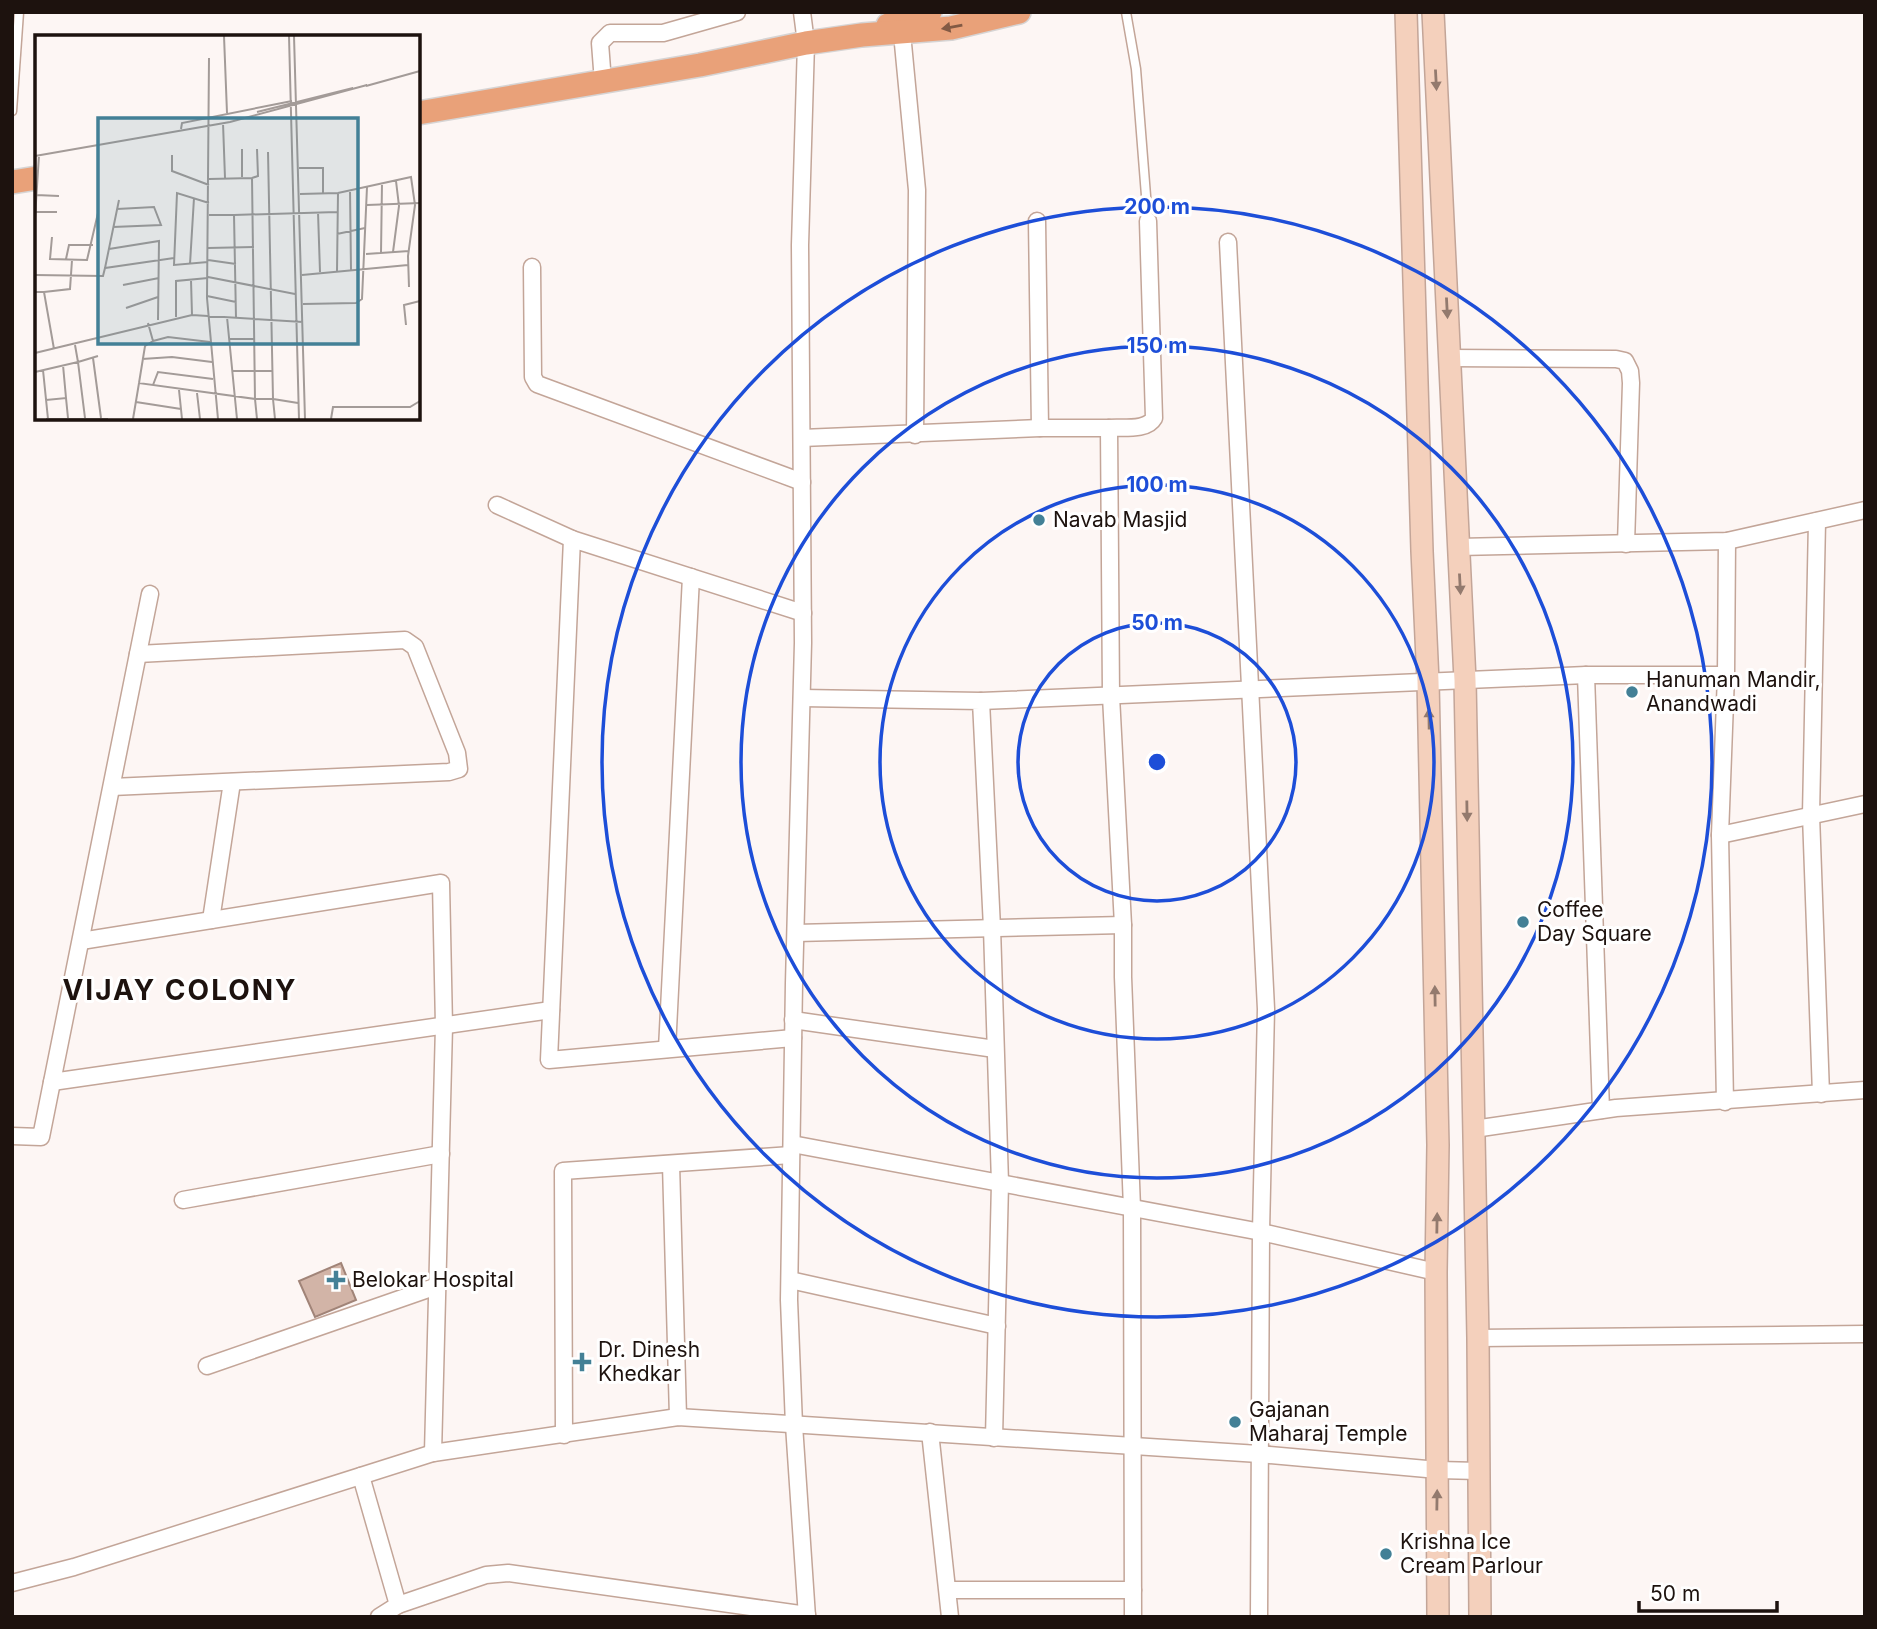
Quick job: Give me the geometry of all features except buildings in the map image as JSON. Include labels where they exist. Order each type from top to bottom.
[{"type":"main road","points":[[901,27],[930,12]]},
{"type":"main road","points":[[423,112],[700,65],[901,27],[951,28],[1019,12]]},
{"type":"main road","points":[[1406,12],[1422,551],[1429,681],[1438,1144],[1438,1617]]},
{"type":"main road","points":[[1433,12],[1465,680],[1478,1338],[1480,1617]]},
{"type":"main road","points":[[12,182],[35,177]]},
{"type":"street","points":[[603,82],[600,43],[610,33],[663,33],[737,12]]},
{"type":"street","points":[[379,1617],[398,1605],[486,1575],[508,1573],[807,1616],[794,1425],[790,1280],[803,613],[800,244],[806,43],[802,12]]},
{"type":"street","points":[[901,27],[917,190],[915,435]]},
{"type":"street","points":[[1037,221],[1040,428]]},
{"type":"street","points":[[802,438],[1040,428],[1109,428],[1151,424],[1154,418],[1148,221]]},
{"type":"street","points":[[1228,242],[1266,1009],[1261,1232],[1259,1617]]},
{"type":"street","points":[[532,267],[533,369],[537,384],[802,482]]},
{"type":"street","points":[[1450,358],[1625,361],[1630,371],[1631,383],[1626,544]]},
{"type":"street","points":[[1109,428],[1111,696],[1123,925],[1122,977],[1132,1208],[1133,1617]]},
{"type":"street","points":[[497,505],[572,539],[803,613]]},
{"type":"street","points":[[1458,547],[1727,541],[1865,510]]},
{"type":"street","points":[[1816,521],[1811,816],[1821,1094]]},
{"type":"street","points":[[572,539],[549,1059],[793,1038]]},
{"type":"street","points":[[1725,1102],[1720,835],[1726,675],[1727,541]]},
{"type":"street","points":[[667,1049],[691,577]]},
{"type":"street","points":[[12,1136],[41,1137],[150,594]]},
{"type":"street","points":[[112,787],[449,772],[458,769],[459,762],[415,647],[405,640],[138,654]]},
{"type":"street","points":[[802,698],[981,701],[1429,681],[1726,675]]},
{"type":"street","points":[[1586,676],[1601,1110]]},
{"type":"street","points":[[981,701],[1000,1183],[994,1438]]},
{"type":"street","points":[[211,920],[232,782]]},
{"type":"street","points":[[1720,835],[1865,804]]},
{"type":"street","points":[[80,941],[441,883],[444,1026],[433,1453]]},
{"type":"street","points":[[796,933],[1123,925]]},
{"type":"street","points":[[52,1082],[551,1010]]},
{"type":"street","points":[[793,1020],[995,1049]]},
{"type":"street","points":[[1474,1129],[1601,1110],[1865,1090]]},
{"type":"street","points":[[564,1435],[563,1171],[671,1164],[791,1150],[1000,1183],[1261,1232],[1436,1272]]},
{"type":"street","points":[[183,1200],[441,1154]]},
{"type":"street","points":[[671,1164],[678,1418]]},
{"type":"street","points":[[790,1280],[996,1326]]},
{"type":"street","points":[[207,1366],[438,1286]]},
{"type":"street","points":[[1478,1338],[1865,1335]]},
{"type":"street","points":[[12,1583],[74,1567],[433,1453],[678,1418],[1259,1454],[1438,1470],[1479,1471]]},
{"type":"street","points":[[930,1433],[950,1617]]},
{"type":"street","points":[[361,1476],[398,1605]]},
{"type":"street","points":[[947,1590],[1133,1590]]},
{"type":"lane","points":[[12,111],[19,12]]},
{"type":"lane","points":[[1126,12],[1136,69],[1148,221]]},
{"type":"place","name":"Navab Masjid","points":[[1039,520]]},
{"type":"place","name":"Hanuman Mandir, Anandwadi","points":[[1632,692]]},
{"type":"place","name":"Coffee Day Square","points":[[1523,922]]},
{"type":"place","name":"Belokar Hospital","points":[[336,1280]]},
{"type":"place","name":"Dr. Dinesh Khedkar","points":[[582,1362]]},
{"type":"place","name":"Gajanan Maharaj Temple","points":[[1235,1422]]},
{"type":"place","name":"Krishna Ice Cream Parlour","points":[[1386,1554]]},
{"type":"district","name":"VIJAY COLONY","points":[[180,990]]}]
